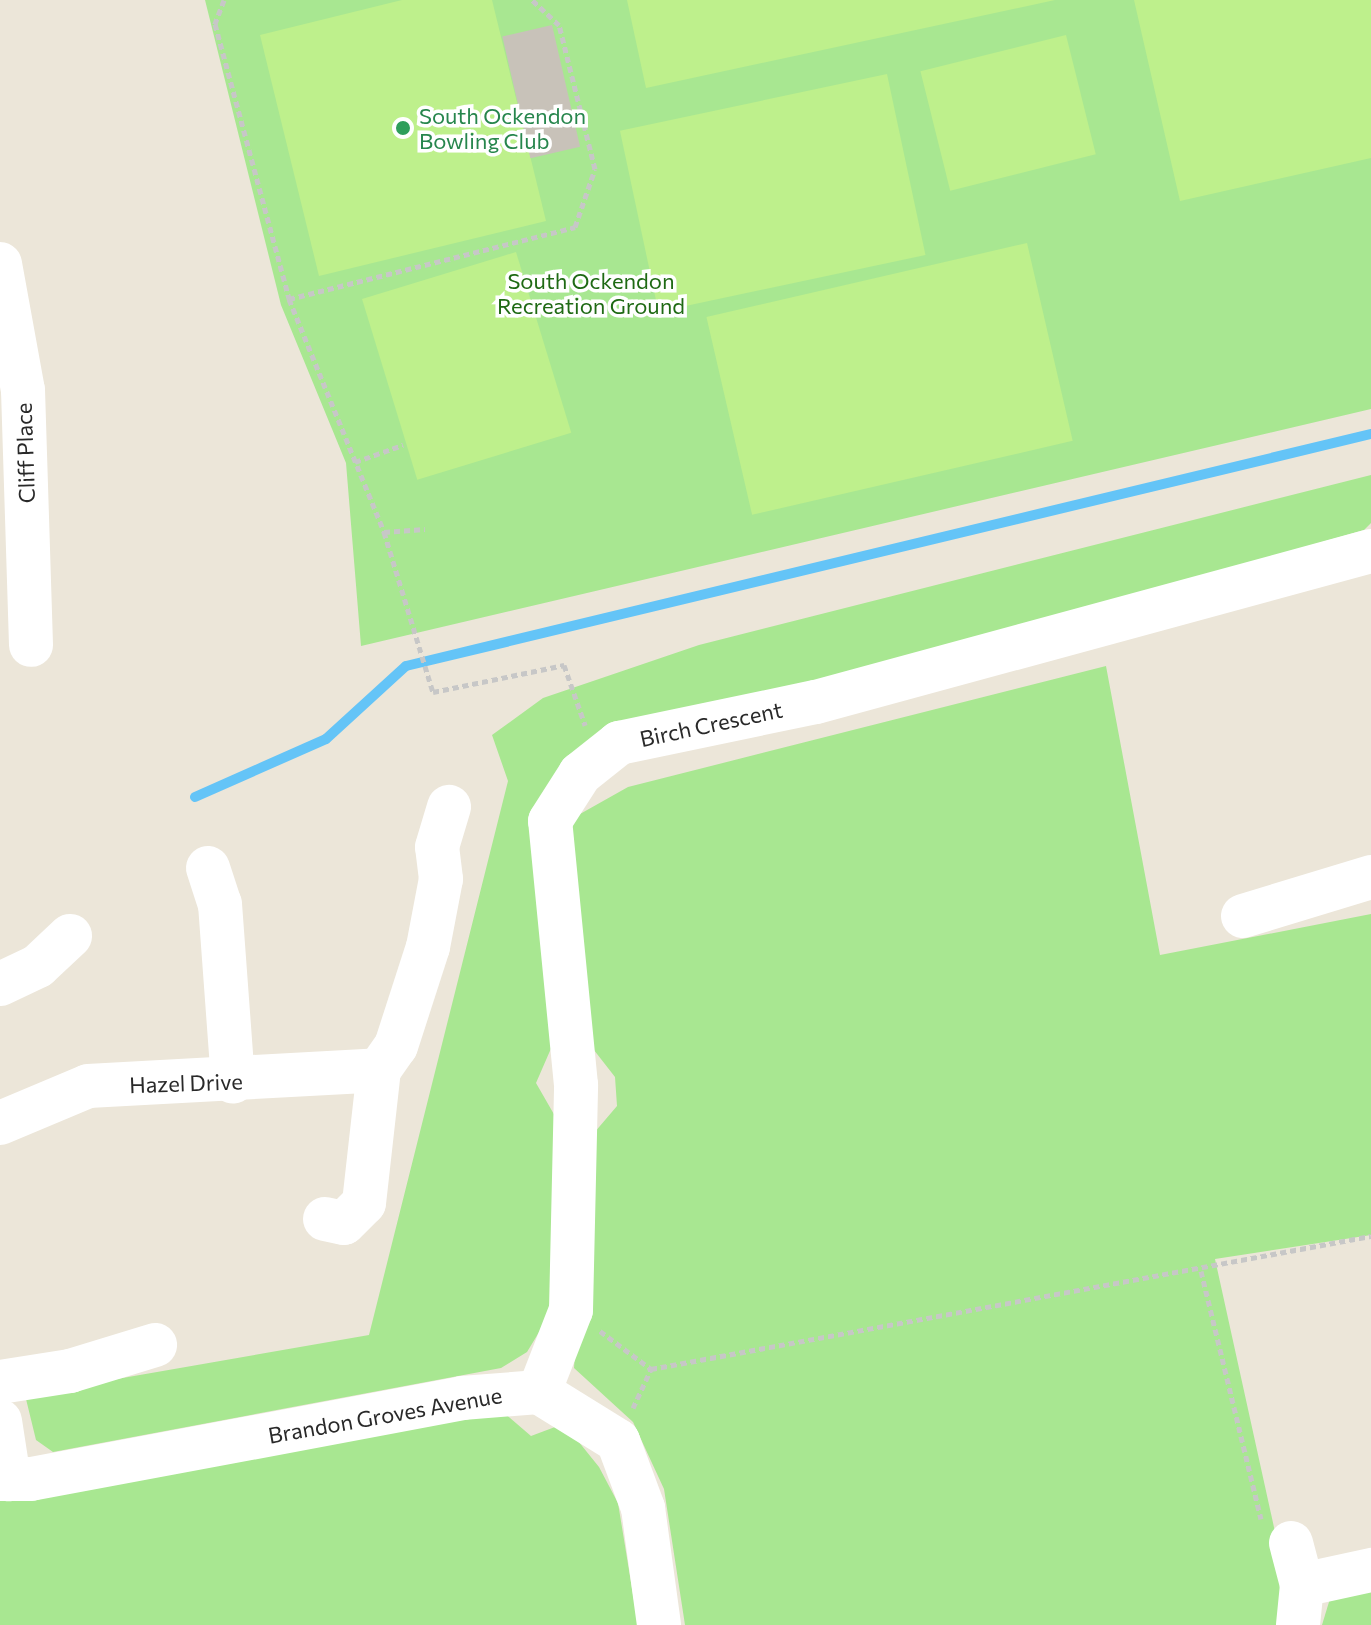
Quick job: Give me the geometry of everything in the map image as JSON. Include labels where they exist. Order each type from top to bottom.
[{"type":"street","name":"Cliff Place","points":[[0,264],[31,645]]},
{"type":"street","name":"Birch Crescent","points":[[539,1392],[571,1310],[576,1085],[550,821],[580,774],[619,743],[816,702],[1371,551]]},
{"type":"street","points":[[325,1219],[344,1223],[364,1203],[379,1070],[396,1046],[428,947],[441,879],[437,847],[449,807]]},
{"type":"street","points":[[208,868],[220,904],[233,1082]]},
{"type":"street","points":[[1243,916],[1371,877]]},
{"type":"street","points":[[0,984],[38,966],[70,936]]},
{"type":"street","name":"Hazel Drive","points":[[0,1123],[88,1086],[233,1082],[379,1070]]},
{"type":"street","points":[[0,1382],[70,1371],[155,1345]]},
{"type":"street","points":[[539,1392],[618,1441],[643,1508],[659,1625]]},
{"type":"street","name":"Brandon Groves Avenue","points":[[4,1479],[462,1398],[539,1392]]},
{"type":"street","points":[[0,1421],[4,1479]]},
{"type":"street","points":[[1278,1538],[1300,1605],[1371,1570]]},
{"type":"path","points":[[224,0],[215,24],[289,299],[384,532],[423,641],[433,692],[564,665],[598,762]]},
{"type":"path","points":[[289,299],[575,227],[595,169],[559,25],[532,0]]},
{"type":"path","points":[[355,462],[403,445]]},
{"type":"path","points":[[384,532],[425,529]]},
{"type":"path","points":[[571,1310],[651,1369],[1201,1271],[1371,1236]]},
{"type":"path","points":[[1201,1271],[1278,1538]]},
{"type":"green space","name":"South Ockendon Recreation Ground","points":[[205,0],[1371,0],[1371,409],[361,646],[346,463],[281,305]]},
{"type":"green space","name":"South Ockendon Bowling Club","points":[[402,0],[492,0],[546,221],[319,276],[260,35]]},
{"type":"green space","points":[[627,0],[1055,0],[646,88]]},
{"type":"green space","points":[[1134,0],[1371,0],[1371,158],[1180,201]]},
{"type":"green space","points":[[1066,35],[1096,154],[950,191],[920,71]]},
{"type":"green space","points":[[887,74],[925,255],[658,312],[620,131]]},
{"type":"green space","points":[[1027,243],[1073,441],[752,515],[706,317]]},
{"type":"green space","points":[[516,252],[571,433],[417,480],[362,299]]},
{"type":"green space","points":[[1371,475],[1371,523],[1364,530],[568,759],[556,1037],[536,1083],[559,1123],[550,1314],[527,1352],[501,1368],[53,1452],[36,1440],[25,1395],[369,1335],[508,781],[492,735],[543,698],[699,645]]},
{"type":"green space","points":[[1106,666],[1160,955],[1371,914],[1371,1235],[1215,1259],[1290,1600],[1282,1625],[685,1625],[664,1489],[633,1422],[574,1368],[588,1140],[617,1106],[615,1077],[583,1036],[564,823],[628,787]]},
{"type":"green space","points":[[496,1406],[531,1436],[555,1427],[574,1436],[599,1467],[618,1503],[638,1625],[0,1625],[0,1488]]},
{"type":"green space","points":[[1371,1584],[1371,1625],[1322,1625],[1332,1592]]},
{"type":"building","points":[[552,25],[580,147],[530,158],[502,36]]},
{"type":"waterway","points":[[195,797],[326,739],[406,666],[1371,434]]},
{"type":"place","name":"South Ockendon Bowling Club","points":[[403,128]]}]
